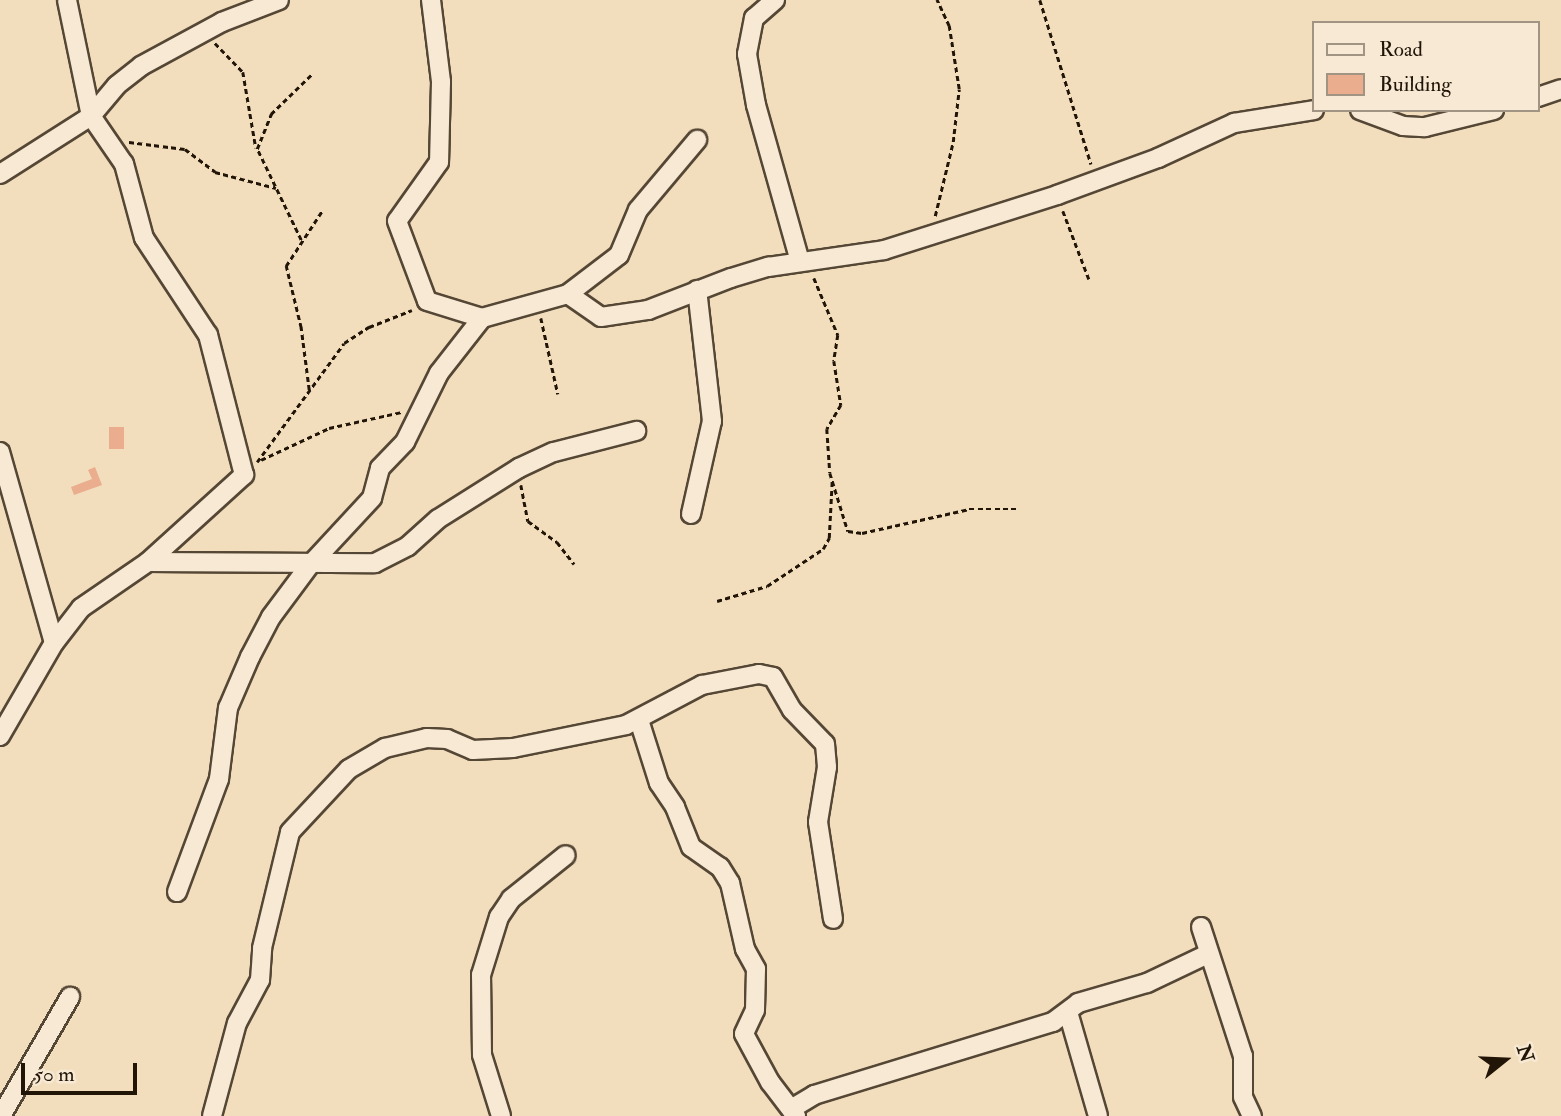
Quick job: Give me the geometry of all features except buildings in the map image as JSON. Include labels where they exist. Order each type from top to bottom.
[{"type":"street","points":[[0,736],[54,643],[95,595],[148,562],[230,490],[251,466],[208,335],[144,239],[130,178],[108,139],[91,116],[66,0]]},
{"type":"street","points":[[0,174],[91,116],[131,73],[204,32],[279,0]]},
{"type":"street","points":[[431,0],[441,82],[439,162],[397,221],[422,291],[432,305],[482,318],[568,294],[619,255],[638,210],[697,140]]},
{"type":"street","points":[[775,0],[754,18],[747,54],[756,106],[805,262]]},
{"type":"street","points":[[1540,96],[1561,89]]},
{"type":"street","points":[[568,294],[605,318],[648,310],[697,290],[768,267],[884,250],[1057,195],[1158,158],[1234,123],[1312,110]]},
{"type":"street","points":[[1366,112],[1404,126],[1425,127],[1486,112]]},
{"type":"street","points":[[691,514],[712,421],[697,290]]},
{"type":"street","points":[[177,892],[219,779],[228,708],[271,617],[309,566],[372,498],[380,468],[405,442],[419,408],[439,373],[482,318]]},
{"type":"street","points":[[148,562],[309,566],[387,559],[438,519],[519,468],[554,452],[636,430]]},
{"type":"street","points":[[0,452],[54,643]]},
{"type":"street","points":[[212,1116],[237,1023],[260,980],[262,948],[290,832],[349,769],[385,748],[427,738],[447,739],[486,751],[601,732],[639,720],[702,685],[758,674],[773,677],[792,710],[825,744],[827,767],[818,822],[833,919]]},
{"type":"street","points":[[639,720],[659,783],[675,807],[691,847],[720,867],[730,883],[744,949],[756,969],[755,1010],[744,1034],[770,1082],[794,1112],[814,1096],[1053,1022],[1087,1000],[1147,983],[1208,954]]},
{"type":"street","points":[[500,1116],[482,1055],[481,975],[499,917],[511,899],[566,855]]},
{"type":"street","points":[[1201,927],[1243,1056],[1243,1097],[1252,1116]]},
{"type":"street","points":[[2,1116],[70,997]]},
{"type":"street","points":[[1068,1012],[1098,1116]]},
{"type":"path","points":[[928,236],[946,176],[959,89],[949,26],[936,0]]},
{"type":"path","points":[[1040,0],[1097,179]]},
{"type":"path","points":[[204,32],[243,72],[257,151],[301,240]]},
{"type":"path","points":[[257,151],[271,114],[313,73]]},
{"type":"path","points":[[108,139],[185,149],[215,172],[276,188]]},
{"type":"path","points":[[1057,195],[1089,279]]},
{"type":"path","points":[[309,390],[301,328],[286,278],[290,254],[323,211]]},
{"type":"path","points":[[717,601],[767,586],[823,549],[829,537],[832,477],[827,424],[841,405],[834,360],[838,335],[805,262]]},
{"type":"path","points":[[538,304],[558,394]]},
{"type":"path","points":[[251,466],[344,343],[392,316],[432,305]]},
{"type":"path","points":[[251,466],[328,428],[419,408]]},
{"type":"path","points":[[519,468],[528,521],[557,542],[574,564]]},
{"type":"path","points":[[832,477],[844,525],[852,532],[969,509],[1016,509]]}]
